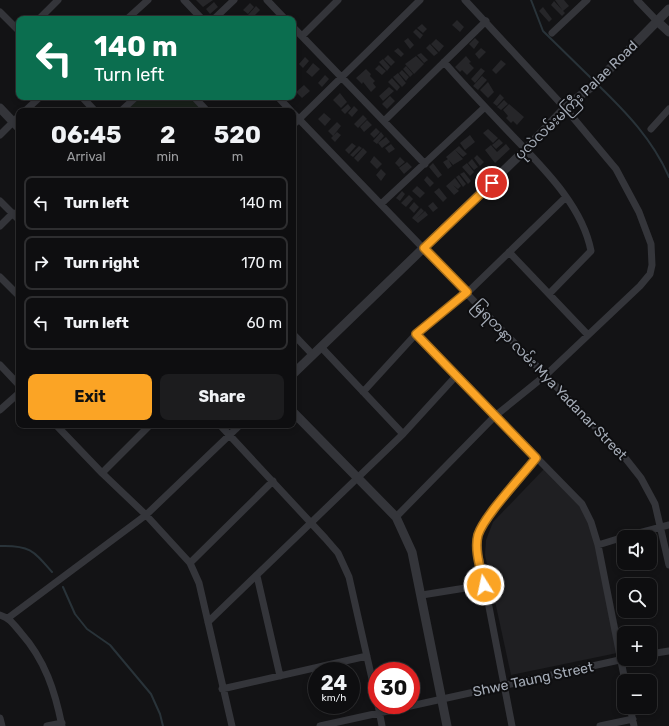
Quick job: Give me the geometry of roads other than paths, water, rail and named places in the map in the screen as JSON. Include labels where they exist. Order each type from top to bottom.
[{"type":"street","points":[[42,16],[58,0]]},
{"type":"street","points":[[130,16],[148,0]]},
{"type":"street","points":[[184,0],[199,16]]},
{"type":"street","points":[[217,16],[234,0]]},
{"type":"street","points":[[267,0],[282,16]]},
{"type":"street","points":[[302,36],[338,0]]},
{"type":"street","points":[[296,122],[420,0]]},
{"type":"street","points":[[396,517],[495,416],[547,374],[650,274],[653,258],[651,244],[639,212],[616,169],[565,108],[466,0]]},
{"type":"street","points":[[552,33],[587,0]]},
{"type":"street","points":[[637,0],[669,32]]},
{"type":"street","name":"ပုလဲလမ်းမကြီး Palae Road","points":[[296,371],[525,150],[565,108],[592,87],[669,9]]},
{"type":"street","points":[[0,12],[16,29]]},
{"type":"street","points":[[384,121],[486,21]]},
{"type":"street","points":[[296,30],[424,164]]},
{"type":"street","points":[[444,62],[566,197],[581,220],[591,251],[549,294]]},
{"type":"street","points":[[28,108],[37,100]]},
{"type":"street","points":[[85,100],[93,108]]},
{"type":"street","points":[[124,108],[133,100]]},
{"type":"street","points":[[197,100],[204,108]]},
{"type":"street","name":"မြရတနာ လမ်း Mya Yadanar Street","points":[[281,100],[288,108]]},
{"type":"street","points":[[381,204],[485,107]]},
{"type":"street","points":[[0,108],[16,121]]},
{"type":"street","points":[[651,129],[669,109]]},
{"type":"street","name":"မြရတနာ လမ်း Mya Yadanar Street","points":[[296,116],[547,374],[626,459],[641,478],[655,504],[669,565]]},
{"type":"street","points":[[0,135],[16,123]]},
{"type":"street","points":[[363,392],[416,334],[467,292],[566,197]]},
{"type":"street","points":[[0,201],[16,216]]},
{"type":"street","points":[[0,226],[13,213]]},
{"type":"street","points":[[509,252],[588,335]]},
{"type":"street","points":[[0,277],[16,293]]},
{"type":"street","points":[[416,334],[582,504],[591,522],[598,544],[617,631]]},
{"type":"street","points":[[296,337],[313,355]]},
{"type":"street","points":[[321,347],[403,434]]},
{"type":"street","points":[[0,365],[16,382]]},
{"type":"street","points":[[208,622],[403,434],[456,376]]},
{"type":"street","points":[[0,410],[16,396]]},
{"type":"street","points":[[296,415],[396,517],[412,552],[422,595],[447,726]]},
{"type":"street","points":[[59,428],[102,473],[146,515],[190,563],[199,583],[222,689],[232,726]]},
{"type":"street","points":[[102,473],[145,428]]},
{"type":"street","points":[[223,428],[312,523],[338,554],[349,576],[368,662]]},
{"type":"street","points":[[8,618],[146,515],[237,428]]},
{"type":"street","points":[[512,726],[478,555],[478,536],[486,520],[536,458]]},
{"type":"street","points":[[190,563],[273,481]]},
{"type":"street","points":[[648,530],[669,525]]},
{"type":"street","points":[[598,544],[617,539]]},
{"type":"street","points":[[257,576],[280,676]]},
{"type":"street","points":[[422,595],[484,585]]},
{"type":"street","points":[[0,615],[8,618],[31,644],[43,663],[62,725],[47,726]]},
{"type":"street","points":[[657,653],[669,651]]},
{"type":"street","points":[[222,689],[367,656]]},
{"type":"street","name":"Shwe Taung Street","points":[[420,702],[504,686],[617,660]]},
{"type":"street","name":"Shwe Taung Street","points":[[320,726],[368,712]]},
{"type":"street","points":[[380,714],[382,726]]},
{"type":"street","points":[[0,718],[2,726]]},
{"type":"street","points":[[600,726],[633,722]]},
{"type":"waterway","points":[[531,0],[543,31],[594,81]]},
{"type":"waterway","points":[[597,84],[638,127],[655,151],[669,177]]},
{"type":"waterway","points":[[0,546],[25,548],[36,554],[52,572]]},
{"type":"waterway","points":[[63,587],[75,614],[87,629],[110,645],[151,694],[160,714],[163,726]]}]
